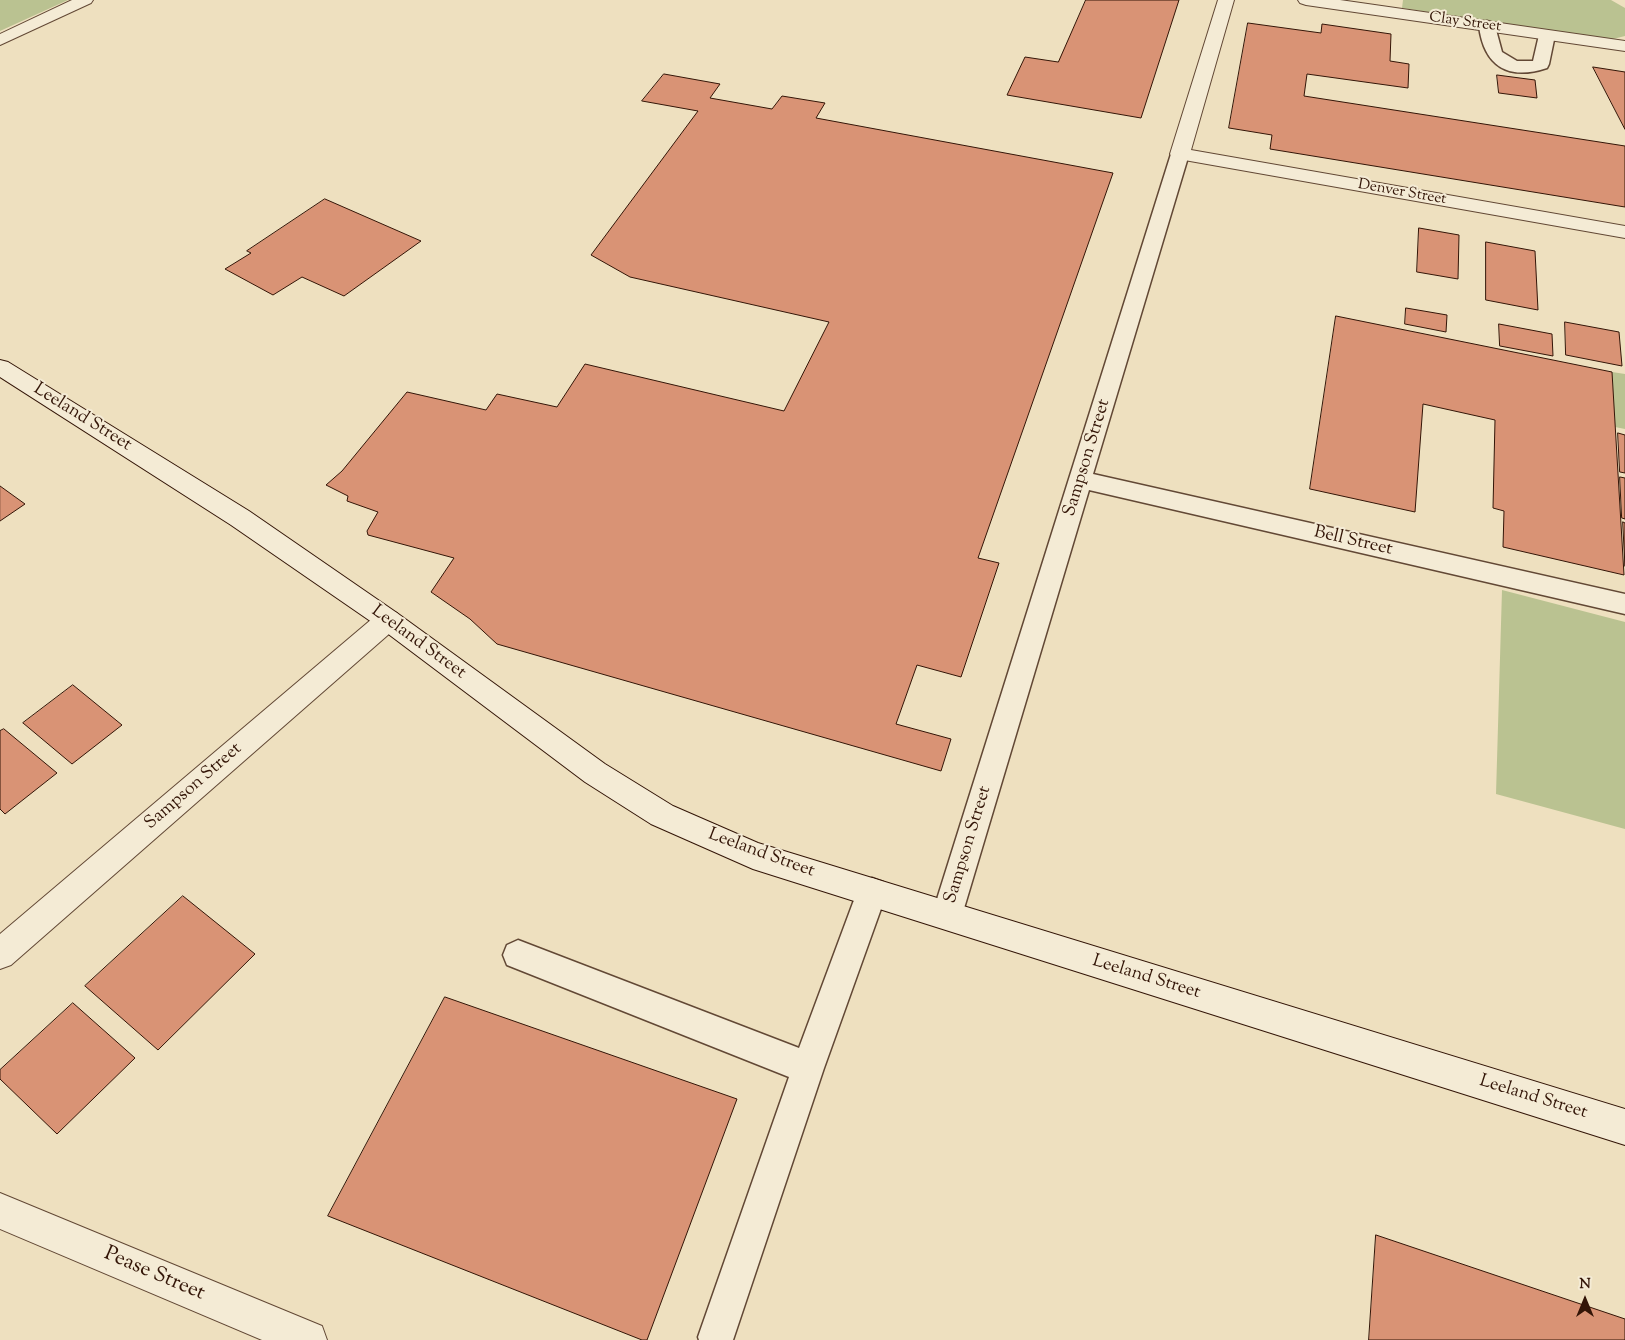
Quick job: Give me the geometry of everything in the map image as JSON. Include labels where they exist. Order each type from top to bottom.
[{"type":"street","points":[[0,40],[84,0]]},
{"type":"street","name":"Sampson Street","points":[[1180,154],[1226,0]]},
{"type":"street","name":"Clay Street","points":[[1306,0],[1625,46]]},
{"type":"street","name":"Denver Street","points":[[1180,154],[1625,232]]},
{"type":"street","name":"Leeland Street","points":[[0,367],[240,518],[388,620],[595,773],[662,815],[753,855],[1625,1127]]},
{"type":"street","name":"Sampson Street","points":[[0,954],[388,620]]},
{"type":"street","name":"Pease Street","points":[[0,1211],[308,1340]]},
{"type":"lane","points":[[1487,26],[1492,49],[1497,56],[1504,62],[1524,68],[1535,67],[1541,64],[1547,35]]},
{"type":"lane","name":"Sampson Street","points":[[947,916],[1180,154]]},
{"type":"lane","name":"Bell Street","points":[[1081,480],[1625,604]]},
{"type":"lane","points":[[716,1337],[808,1068],[872,892]]},
{"type":"lane","points":[[518,955],[808,1068]]},
{"type":"green space","points":[[0,0],[68,0],[0,31]]},
{"type":"green space","points":[[1403,0],[1611,0],[1625,8],[1625,36],[1613,39],[1585,36],[1402,8]]},
{"type":"green space","points":[[1612,372],[1625,374],[1625,429],[1615,427]]},
{"type":"green space","points":[[1502,590],[1625,622],[1625,829],[1496,794]]},
{"type":"building","points":[[1086,0],[1179,0],[1141,118],[1007,95],[1025,57],[1058,62]]},
{"type":"building","points":[[1248,23],[1321,33],[1322,24],[1391,34],[1390,61],[1409,64],[1408,88],[1307,74],[1304,96],[1625,146],[1625,207],[1270,149],[1272,135],[1229,128]]},
{"type":"building","points":[[1593,67],[1625,72],[1625,129]]},
{"type":"building","points":[[664,74],[720,84],[710,98],[772,109],[782,96],[825,103],[816,118],[1113,173],[978,558],[999,563],[961,677],[917,665],[896,724],[951,739],[941,771],[497,644],[470,619],[431,592],[454,558],[368,535],[367,531],[378,512],[347,501],[348,496],[326,485],[342,471],[407,392],[486,410],[497,394],[557,407],[585,364],[784,411],[829,322],[630,277],[591,255],[698,111],[642,101]]},
{"type":"building","points":[[1497,75],[1535,80],[1537,98],[1499,93]]},
{"type":"building","points":[[325,199],[421,241],[344,296],[302,277],[273,295],[225,269],[251,253],[247,251]]},
{"type":"building","points":[[1419,228],[1459,235],[1458,279],[1417,272]]},
{"type":"building","points":[[1486,242],[1535,251],[1538,310],[1486,300]]},
{"type":"building","points":[[1406,308],[1447,315],[1446,332],[1405,324]]},
{"type":"building","points":[[1336,316],[1612,372],[1624,575],[1503,547],[1504,511],[1493,508],[1495,420],[1423,404],[1415,512],[1310,489]]},
{"type":"building","points":[[1565,322],[1619,332],[1622,366],[1566,355]]},
{"type":"building","points":[[1499,324],[1552,334],[1553,356],[1500,346]]},
{"type":"building","points":[[1618,433],[1625,435],[1625,473],[1620,472]]},
{"type":"building","points":[[1620,477],[1625,478],[1625,519],[1622,518]]},
{"type":"building","points":[[0,486],[25,504],[0,521]]},
{"type":"building","points":[[1623,522],[1625,523],[1625,566]]},
{"type":"building","points":[[73,685],[122,725],[72,764],[23,723]]},
{"type":"building","points":[[4,729],[57,773],[5,814],[0,809],[0,731]]},
{"type":"building","points":[[183,896],[255,954],[158,1050],[85,986]]},
{"type":"building","points":[[445,997],[737,1099],[647,1340],[642,1340],[328,1216]]},
{"type":"building","points":[[73,1003],[135,1058],[57,1134],[0,1079],[0,1070]]},
{"type":"building","points":[[1376,1235],[1625,1319],[1625,1340],[1369,1340]]}]
